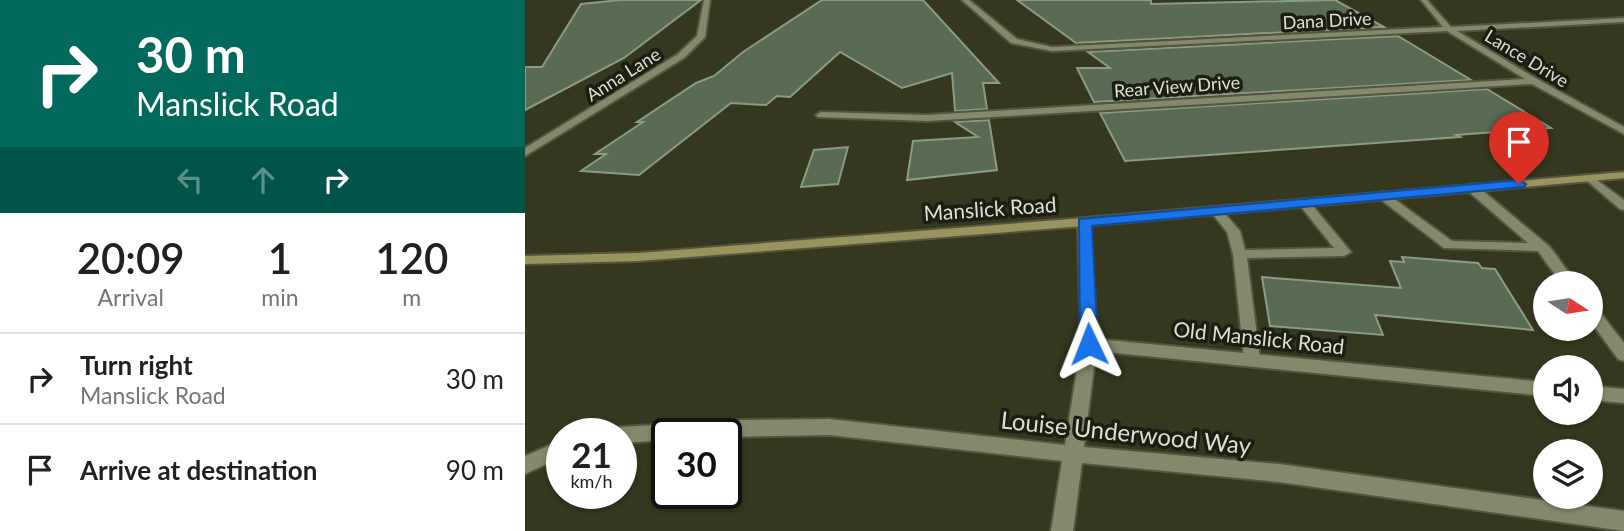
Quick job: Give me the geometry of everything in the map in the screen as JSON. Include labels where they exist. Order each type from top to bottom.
[{"type":"main road","name":"Manslick Road","points":[[525,260],[639,257],[1624,175]]},
{"type":"street","name":"Anna Lane","points":[[525,153],[681,57],[701,37],[707,0]]},
{"type":"street","name":"Dana Drive","points":[[965,0],[1006,36],[1031,46],[1070,49],[1624,19]]},
{"type":"street","name":"Lance Drive","points":[[1424,0],[1449,29],[1534,81],[1624,131]]},
{"type":"street","name":"Rear View Drive","points":[[821,115],[927,118],[1534,81]]},
{"type":"street","points":[[1591,178],[1624,205]]},
{"type":"street","points":[[1472,188],[1541,247],[1560,271]]},
{"type":"street","points":[[1382,196],[1449,245],[1541,247]]},
{"type":"street","points":[[1240,254],[1344,252],[1304,203]]},
{"type":"street","points":[[1216,211],[1233,231],[1240,254],[1252,359]]},
{"type":"street","points":[[1062,531],[1089,344],[1084,222]]},
{"type":"street","points":[[1603,327],[1624,355]]},
{"type":"street","name":"Old Manslick Road","points":[[1089,344],[1533,387]]},
{"type":"street","points":[[1603,394],[1624,396]]},
{"type":"street","name":"Louise Underwood Way","points":[[637,434],[740,428],[829,427],[1292,475],[1624,521]]},
{"type":"street","points":[[525,465],[546,455]]},
{"type":"building","points":[[620,0],[701,0],[624,58],[525,110],[525,67],[542,67],[581,4]]},
{"type":"building","points":[[822,0],[923,0],[999,83],[983,83],[987,109],[955,111],[952,73],[902,88],[840,52],[790,97],[777,96],[766,105],[731,103],[639,175],[581,171],[606,154],[595,154],[643,122],[637,122],[696,83],[714,76],[743,52]]},
{"type":"building","points":[[1017,0],[1151,0],[1151,4],[1335,0],[1384,27],[1076,43]]},
{"type":"building","points":[[1398,36],[1471,80],[1094,102],[1077,68],[1110,68],[1088,52]]},
{"type":"building","points":[[1487,89],[1551,128],[1125,161],[1100,113]]},
{"type":"building","points":[[989,120],[997,170],[907,180],[913,141],[978,137],[955,122]]},
{"type":"building","points":[[848,147],[838,184],[801,187],[814,150]]},
{"type":"building","points":[[1402,257],[1478,263],[1482,268],[1495,269],[1533,330],[1375,315],[1383,335],[1270,326],[1262,277],[1401,288],[1390,261],[1404,262]]},
{"type":"route","points":[[1089,344],[1084,222],[1519,184]]}]
